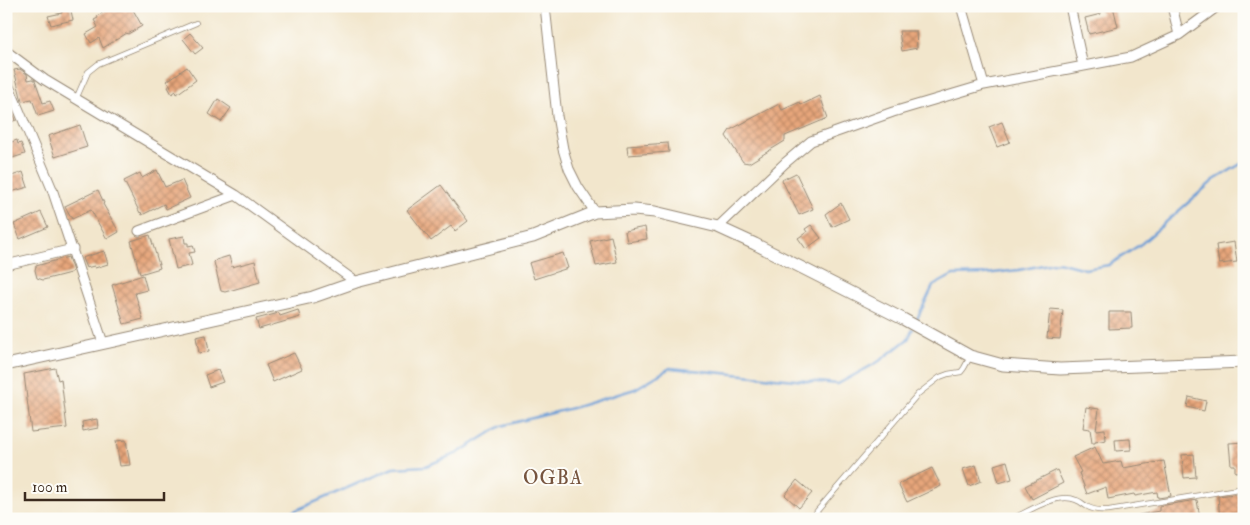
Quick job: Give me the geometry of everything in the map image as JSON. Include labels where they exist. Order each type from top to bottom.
[{"type":"street","points":[[545,6],[557,116],[563,149],[569,169],[578,187],[595,212]]},
{"type":"street","points":[[961,6],[984,85]]},
{"type":"street","points":[[1070,6],[1083,66]]},
{"type":"street","points":[[1172,6],[1179,35]]},
{"type":"street","points":[[718,227],[785,163],[812,141],[893,112],[984,85],[1131,57],[1179,35],[1218,6]]},
{"type":"street","points":[[6,51],[45,80],[236,195],[356,282]]},
{"type":"street","points":[[6,79],[52,189],[103,344]]},
{"type":"street","points":[[139,231],[236,195]]},
{"type":"street","points":[[6,365],[313,297],[356,282],[533,237],[595,212],[634,210],[655,212],[718,227],[903,319],[970,356],[1003,365],[1060,369],[1244,362]]},
{"type":"street","points":[[6,264],[73,249]]},
{"type":"lane","points":[[76,99],[88,72],[98,64],[196,23]]},
{"type":"lane","points":[[812,519],[918,394],[940,377],[961,372],[970,356]]},
{"type":"lane","points":[[1012,519],[1061,498],[1074,499],[1088,507],[1103,511],[1244,488]]},
{"type":"building","points":[[61,6],[70,6],[73,20],[51,25],[48,16],[62,13]]},
{"type":"building","points":[[114,6],[131,6],[142,26],[103,48],[99,38],[91,43],[86,34],[98,27],[94,20],[98,18],[97,16]]},
{"type":"building","points":[[1099,6],[1113,6],[1118,27],[1089,34],[1085,18],[1101,14]]},
{"type":"building","points":[[899,31],[916,31],[917,48],[902,51]]},
{"type":"building","points":[[190,33],[203,48],[195,54],[183,39]]},
{"type":"building","points":[[187,67],[196,80],[177,94],[176,91],[172,94],[168,87],[171,86],[167,81]]},
{"type":"building","points":[[20,69],[27,74],[28,80],[35,80],[43,103],[50,101],[54,111],[38,116],[32,99],[22,101],[14,70]]},
{"type":"building","points":[[6,96],[16,120],[9,123],[6,113]]},
{"type":"building","points":[[820,96],[828,118],[785,136],[785,141],[749,163],[743,162],[726,136],[730,130],[779,104],[782,110],[800,102],[801,105]]},
{"type":"building","points":[[218,99],[231,108],[221,122],[209,114]]},
{"type":"building","points":[[1002,122],[1010,142],[997,147],[989,127]]},
{"type":"building","points":[[80,125],[87,147],[55,157],[48,136]]},
{"type":"building","points":[[17,140],[18,144],[21,143],[25,154],[6,160],[6,144]]},
{"type":"building","points":[[668,143],[669,152],[628,155],[627,146]]},
{"type":"building","points":[[157,170],[165,187],[182,180],[190,198],[166,209],[164,204],[142,215],[124,181],[140,173],[142,178]]},
{"type":"building","points":[[23,172],[28,187],[8,193],[6,178]]},
{"type":"building","points":[[796,173],[813,209],[799,215],[782,180]]},
{"type":"building","points":[[441,185],[468,221],[455,231],[451,226],[431,241],[407,210]]},
{"type":"building","points":[[98,190],[103,204],[119,232],[107,239],[91,210],[72,219],[65,206]]},
{"type":"building","points":[[841,203],[849,219],[832,227],[826,214]]},
{"type":"building","points":[[41,212],[48,227],[20,239],[14,224]]},
{"type":"building","points":[[811,225],[821,238],[806,249],[798,238],[807,232],[805,229]]},
{"type":"building","points":[[645,227],[647,239],[627,242],[625,231]]},
{"type":"building","points":[[150,235],[160,268],[140,274],[131,241]]},
{"type":"building","points":[[184,236],[185,243],[188,243],[188,246],[193,245],[195,252],[189,253],[192,265],[176,269],[169,239]]},
{"type":"building","points":[[611,236],[617,262],[596,266],[590,241]]},
{"type":"building","points":[[1234,242],[1237,262],[1219,264],[1216,245]]},
{"type":"building","points":[[104,251],[108,264],[95,268],[94,266],[86,268],[82,258]]},
{"type":"building","points":[[563,253],[568,268],[534,279],[529,263]]},
{"type":"building","points":[[229,256],[232,267],[255,261],[260,282],[225,292],[221,291],[214,262]]},
{"type":"building","points":[[68,257],[73,271],[43,280],[37,278],[36,266]]},
{"type":"building","points":[[143,275],[147,290],[135,293],[143,319],[124,324],[112,285]]},
{"type":"building","points":[[1050,309],[1063,310],[1060,339],[1047,338]]},
{"type":"building","points":[[298,310],[300,317],[259,329],[256,319],[279,313],[280,316]]},
{"type":"building","points":[[1109,312],[1131,312],[1132,328],[1109,329]]},
{"type":"building","points":[[206,335],[209,351],[199,353],[196,337]]},
{"type":"building","points":[[294,353],[302,369],[273,382],[266,365]]},
{"type":"building","points":[[55,368],[58,380],[61,379],[67,428],[31,432],[24,374]]},
{"type":"building","points":[[218,370],[223,382],[209,387],[205,375]]},
{"type":"building","points":[[1189,397],[1206,401],[1204,411],[1187,407]]},
{"type":"building","points":[[1086,407],[1099,409],[1096,430],[1105,429],[1106,440],[1092,443],[1090,429],[1083,428]]},
{"type":"building","points":[[97,419],[98,428],[83,431],[82,422]]},
{"type":"building","points":[[1130,439],[1131,450],[1116,451],[1115,440]]},
{"type":"building","points":[[126,440],[130,465],[120,466],[116,441]]},
{"type":"building","points":[[1244,442],[1244,471],[1235,472],[1235,465],[1231,465],[1229,443]]},
{"type":"building","points":[[1095,447],[1103,464],[1121,461],[1123,468],[1164,461],[1171,496],[1158,498],[1157,492],[1108,499],[1106,487],[1087,494],[1079,473],[1081,472],[1073,457]]},
{"type":"building","points":[[1194,454],[1196,477],[1184,478],[1182,455]]},
{"type":"building","points":[[1007,461],[1012,479],[999,483],[994,465]]},
{"type":"building","points":[[976,465],[981,481],[969,486],[963,469]]},
{"type":"building","points":[[932,468],[941,486],[907,502],[898,484]]},
{"type":"building","points":[[1057,470],[1063,483],[1032,499],[1025,486]]},
{"type":"building","points":[[797,480],[812,493],[799,508],[785,495]]},
{"type":"building","points":[[1244,493],[1244,519],[1220,519],[1218,496]]},
{"type":"building","points":[[1197,500],[1200,519],[1140,519],[1139,515],[1159,511],[1159,506]]},
{"type":"waterway","points":[[916,321],[933,286],[953,275],[1019,270],[1058,262],[1085,269],[1109,265],[1141,244],[1214,180],[1244,162]]},
{"type":"waterway","points":[[276,519],[393,468],[426,466],[458,453],[501,426],[576,407],[635,389],[670,368],[838,384],[878,362],[908,339],[913,329]]},
{"type":"district","name":"OGBA","points":[[553,477]]}]
